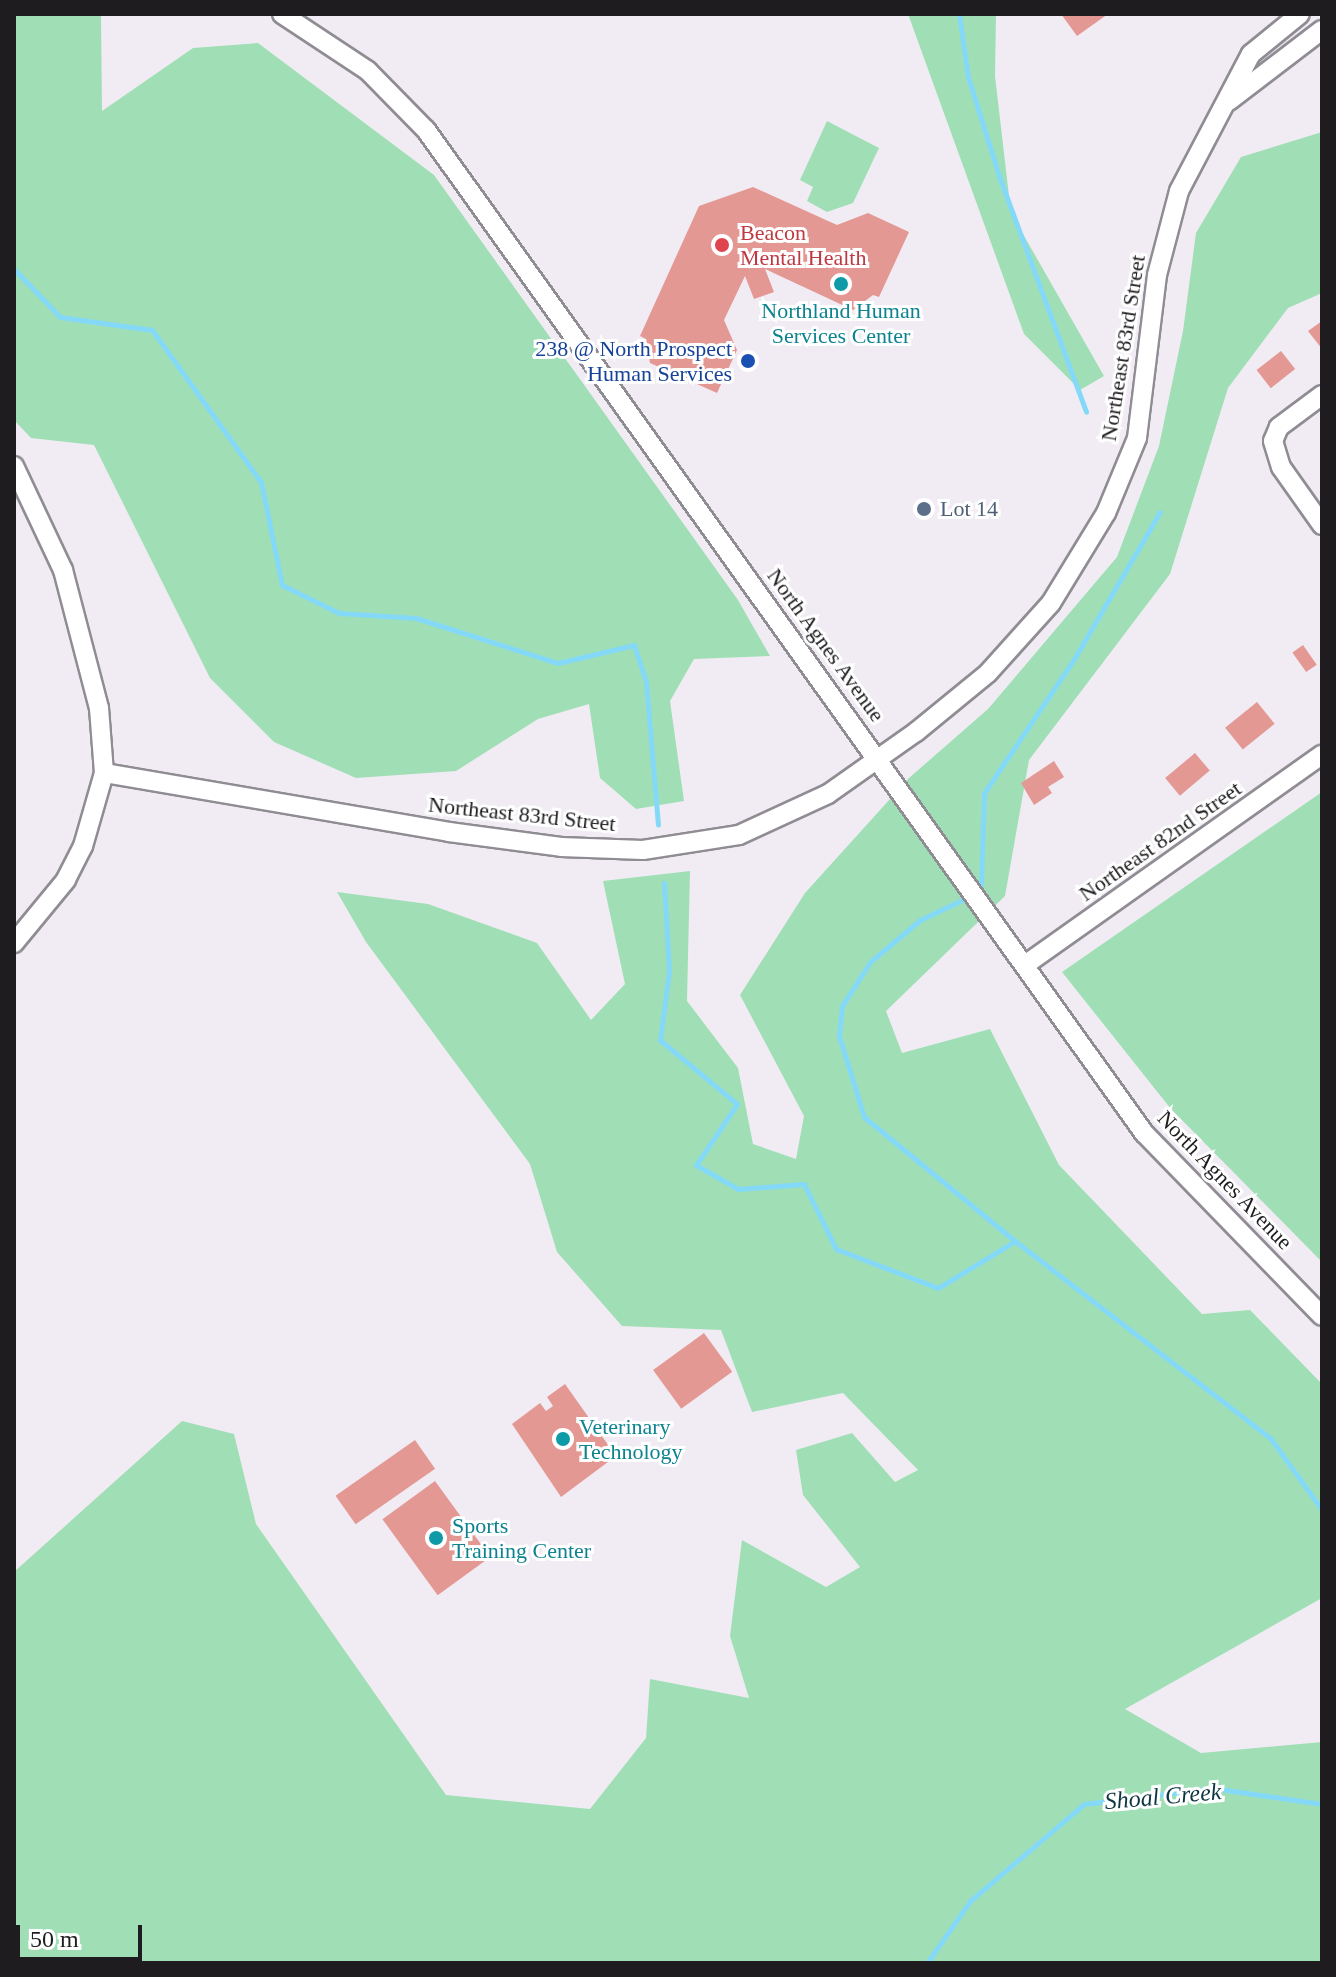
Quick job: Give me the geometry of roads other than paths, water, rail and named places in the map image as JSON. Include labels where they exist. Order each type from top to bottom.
[{"type":"street","name":"North Agnes Avenue","points":[[282,14],[368,71],[426,130],[1144,1133],[1322,1316]]},
{"type":"street","name":"Northeast 83rd Street","points":[[104,773],[449,832],[561,847],[643,850],[739,835],[828,794],[988,673],[1051,603],[1106,513],[1137,438],[1157,275],[1179,191],[1218,111],[1251,54],[1300,14]]},
{"type":"street","name":"Northeast 83rd Street","points":[[1218,111],[1322,30]]},
{"type":"street","points":[[1322,395],[1276,431],[1274,455],[1322,525]]},
{"type":"street","points":[[14,466],[63,570],[99,708],[104,773],[83,846],[66,880],[14,943]]},
{"type":"street","name":"Northeast 82nd Street","points":[[1025,965],[1322,755]]},
{"type":"waterway","points":[[959,14],[968,77],[1000,179],[1086,412]]},
{"type":"waterway","points":[[14,269],[60,317],[152,330],[261,482],[282,585],[339,613],[416,618],[558,663],[634,645],[646,682],[658,824]]},
{"type":"waterway","points":[[981,885],[984,793],[1074,659],[1160,512]]},
{"type":"waterway","points":[[664,883],[669,971],[660,1040],[737,1104],[696,1165],[738,1189],[804,1184],[836,1249],[938,1288],[1015,1241],[1271,1439],[1322,1510]]},
{"type":"waterway","points":[[962,900],[920,920],[870,962],[842,1006],[839,1036],[864,1117],[1015,1241]]},
{"type":"waterway","name":"Shoal Creek","points":[[927,1963],[970,1901],[1084,1804],[1213,1788],[1322,1804]]},
{"type":"place","name":"Beacon Mental Health","points":[[722,245]]},
{"type":"place","name":"Northland Human Services Center","points":[[841,284]]},
{"type":"place","name":"238 @ North Prospect Human Services","points":[[748,361]]},
{"type":"place","name":"Lot 14","points":[[924,509]]},
{"type":"place","name":"Veterinary Technology","points":[[563,1439]]},
{"type":"place","name":"Sports Training Center","points":[[436,1538]]}]
